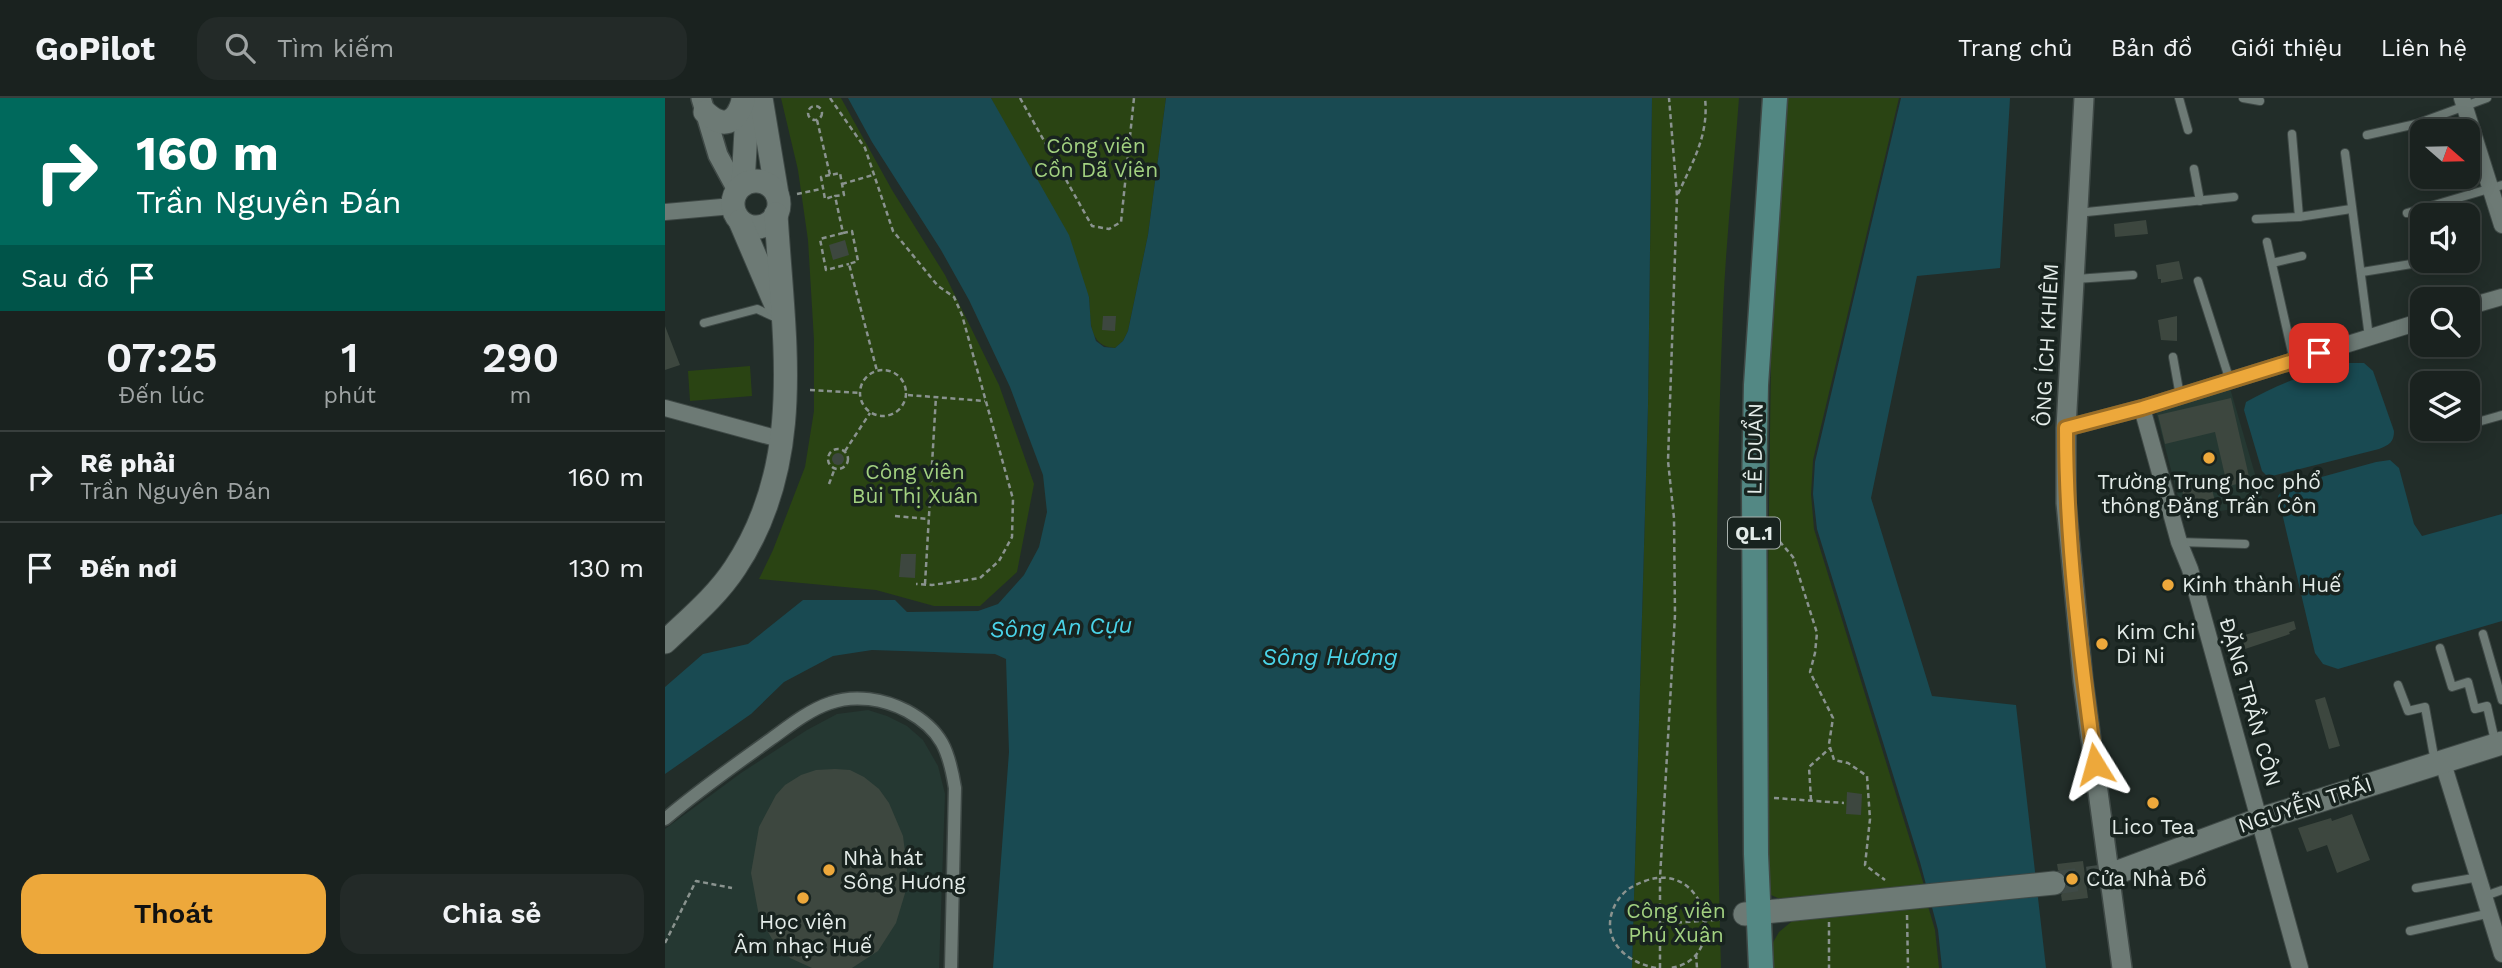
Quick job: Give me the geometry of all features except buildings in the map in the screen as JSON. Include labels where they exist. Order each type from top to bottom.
[{"type":"main road","name":"LÊ DUẨN","points":[[1747,968],[1740,780],[1741,410],[1760,98]]},
{"type":"main road","name":"LÊ DUẨN","points":[[1761,968],[1743,915],[1756,840],[1756,385],[1775,98]]},
{"type":"main road","points":[[703,105],[715,121],[722,123],[730,121],[749,99]]},
{"type":"main road","points":[[749,99],[738,200],[783,321]]},
{"type":"main road","points":[[665,642],[704,606],[735,569],[758,525],[775,483],[783,440],[787,405],[787,363],[783,321],[783,201],[749,99]]},
{"type":"main road","points":[[738,200],[751,181],[766,183],[783,201]]},
{"type":"main road","points":[[738,200],[753,227],[760,227],[772,220],[783,201]]},
{"type":"main road","name":"NGUYỄN TRÃI","points":[[2109,875],[2261,819],[2438,761],[2499,744]]},
{"type":"main road","points":[[1743,915],[2054,883]]},
{"type":"street","name":"ÔNG ÍCH KHIÊM","points":[[2084,98],[2072,279],[2066,503],[2073,593],[2122,968]]},
{"type":"street","points":[[2463,101],[2497,187],[2502,225]]},
{"type":"street","points":[[665,212],[738,200],[718,155],[703,105]]},
{"type":"street","points":[[2480,303],[2502,297]]},
{"type":"street","points":[[2066,428],[2142,408],[2410,325]]},
{"type":"street","points":[[665,408],[783,440]]},
{"type":"street","name":"ĐẶNG TRẦN CÔN","points":[[2142,408],[2261,819],[2300,968]]},
{"type":"street","points":[[665,819],[790,725],[828,703],[846,699],[870,699],[905,710],[922,719],[943,741],[951,761],[955,788],[951,968]]},
{"type":"street","points":[[2438,761],[2491,913],[2502,954]]},
{"type":"lane","points":[[2179,98],[2188,130]]},
{"type":"lane","points":[[2243,98],[2260,101]]},
{"type":"lane","points":[[2367,135],[2416,124],[2463,101],[2487,98]]},
{"type":"lane","points":[[2292,134],[2299,218]]},
{"type":"lane","points":[[2345,153],[2369,337]]},
{"type":"lane","points":[[2194,169],[2200,201]]},
{"type":"lane","points":[[2407,213],[2497,187]]},
{"type":"lane","points":[[2076,213],[2234,197]]},
{"type":"lane","points":[[2256,219],[2299,218],[2351,209]]},
{"type":"lane","points":[[2267,242],[2294,361]]},
{"type":"lane","points":[[2272,263],[2302,256]]},
{"type":"lane","points":[[2362,272],[2410,264]]},
{"type":"lane","points":[[2072,279],[2133,275]]},
{"type":"lane","points":[[2198,281],[2230,381]]},
{"type":"lane","points":[[704,323],[757,309],[783,321]]},
{"type":"lane","points":[[2173,357],[2181,396]]},
{"type":"lane","points":[[2480,421],[2502,415]]},
{"type":"lane","points":[[2179,542],[2245,544]]},
{"type":"lane","points":[[2483,634],[2501,695]]},
{"type":"lane","points":[[2440,648],[2452,687],[2468,682],[2475,709],[2487,706],[2499,744]]},
{"type":"lane","points":[[2398,685],[2409,710],[2425,707],[2438,761]]},
{"type":"lane","points":[[2416,888],[2479,877]]},
{"type":"lane","points":[[2485,896],[2502,890]]},
{"type":"lane","points":[[2410,931],[2491,913]]},
{"type":"path","points":[[830,98],[865,148],[893,231],[939,286],[954,298],[962,316],[1013,499],[1012,537],[999,561],[979,578],[916,584]]},
{"type":"path","points":[[1030,98],[1021,99],[1092,226],[1109,229],[1121,222],[1134,98]]},
{"type":"path","points":[[1669,98],[1677,196],[1668,461],[1674,518],[1675,615],[1660,878],[1658,968],[1626,957],[1615,944],[1610,929],[1612,912],[1622,894],[1630,887],[1650,879],[1660,878],[1678,881],[1694,892],[1704,908],[1707,920],[1706,932],[1696,953],[1697,968]]},
{"type":"path","points":[[1677,196],[1704,137],[1705,98]]},
{"type":"path","points":[[812,106],[817,106],[822,111],[817,120],[808,116],[812,106]]},
{"type":"path","points":[[817,120],[830,175]]},
{"type":"path","points":[[840,173],[842,184],[844,195],[825,199],[821,177],[840,173]]},
{"type":"path","points":[[842,184],[873,175]]},
{"type":"path","points":[[783,201],[822,188]]},
{"type":"path","points":[[835,196],[843,233]]},
{"type":"path","points":[[852,231],[858,261],[849,264],[826,270],[820,239],[852,231]]},
{"type":"path","points":[[849,264],[877,370]]},
{"type":"path","points":[[877,370],[891,371],[898,375],[906,387],[907,395],[896,413],[881,417],[870,413],[863,405],[860,393],[863,381],[877,370]]},
{"type":"path","points":[[810,390],[860,393]]},
{"type":"path","points":[[907,395],[985,401]]},
{"type":"path","points":[[925,584],[936,396]]},
{"type":"path","points":[[844,451],[870,413]]},
{"type":"path","points":[[836,449],[844,451],[848,458],[846,464],[835,468],[828,462],[829,455],[836,449]]},
{"type":"path","points":[[829,484],[835,468]]},
{"type":"path","points":[[895,516],[929,519]]},
{"type":"path","points":[[1775,536],[1793,557],[1817,633],[1810,672],[1833,718],[1829,744],[1834,760],[1848,763],[1867,776],[1870,819],[1865,865],[1890,884]]},
{"type":"path","points":[[1811,800],[1809,767],[1830,748]]},
{"type":"path","points":[[1766,797],[1845,803]]},
{"type":"path","points":[[665,943],[696,881],[733,888]]},
{"type":"path","points":[[1907,911],[1908,968]]},
{"type":"path","points":[[1660,924],[1743,915]]},
{"type":"path","points":[[1829,922],[1829,968]]},
{"type":"path","points":[[1669,968],[1696,953]]},
{"type":"shaded area","name":"Trường Trung học phổ thông Đặng Trần Côn","points":[[2230,388],[2264,505],[2183,516],[2156,412]]},
{"type":"shaded area","name":"Học viện Âm nhạc Huế","points":[[868,710],[907,726],[923,740],[938,766],[945,794],[939,968],[665,968],[665,829],[741,773],[807,730],[837,714]]},
{"type":"green space","name":"Công viên Bùi Thị Xuân","points":[[781,98],[841,98],[892,190],[945,275],[999,385],[1034,484],[1017,572],[980,606],[934,606],[876,590],[759,579],[805,467],[814,411],[814,340],[808,240],[798,170]]},
{"type":"green space","name":"Công viên Cồn Dã Viên","points":[[991,98],[1166,98],[1148,235],[1128,331],[1123,341],[1115,348],[1106,346],[1095,337],[1089,297]]},
{"type":"green space","name":"Công viên Phú Xuân","points":[[1652,98],[1739,98],[1724,283],[1718,474],[1717,721],[1721,968],[1632,968],[1648,406]]},
{"type":"green space","points":[[1787,98],[1899,98],[1813,460],[1811,494],[1814,529],[1924,885],[1787,902],[1771,895],[1764,878],[1771,359]]},
{"type":"green space","points":[[750,366],[752,396],[690,401],[688,371]]},
{"type":"green space","points":[[1928,906],[1935,930],[1939,968],[1769,968],[1767,953],[1779,932],[1797,917]]},
{"type":"water","name":"Sông Hương","points":[[848,98],[991,98],[1069,235],[1089,297],[1091,326],[1096,341],[1104,347],[1115,348],[1123,341],[1128,331],[1148,235],[1166,98],[1652,98],[1648,406],[1632,968],[993,968],[1009,752],[1006,659],[995,654],[872,650],[833,656],[784,682],[751,714],[665,774],[665,687],[703,654],[748,644],[803,600],[895,600],[907,612],[978,611],[998,604],[1024,575],[1039,547],[1047,512],[1043,475],[1010,387],[969,300],[941,250],[872,142]]},
{"type":"water","points":[[1901,98],[2010,98],[2000,268],[1917,276],[1871,498],[1932,696],[2016,705],[2046,968],[1942,968],[1938,930],[1920,862],[1817,529],[1813,494],[1815,462]]},
{"type":"water","points":[[2345,363],[2364,363],[2373,371],[2394,431],[2392,440],[2379,449],[2268,477],[2262,471],[2244,410],[2246,402],[2294,379]]},
{"type":"water","points":[[2390,460],[2399,468],[2414,524],[2422,536],[2502,514],[2502,621],[2338,669],[2323,664],[2315,653],[2278,496],[2285,487]]},
{"type":"tunnel","points":[[2054,883],[2110,875]]},
{"type":"place","name":"Trường Trung học phổ thông Đặng Trần Côn","points":[[2209,458]]},
{"type":"place","name":"Kinh thành Huế","points":[[2168,585]]},
{"type":"place","name":"Kim Chi Di Ni","points":[[2102,644]]},
{"type":"place","name":"Lico Tea","points":[[2153,803]]},
{"type":"place","name":"Nhà hát Sông Hương","points":[[829,870]]},
{"type":"place","name":"Cửa Nhà Đồ","points":[[2072,879]]},
{"type":"place","name":"Học viện Âm nhạc Huế","points":[[803,898]]},
{"type":"route","points":[[2095,764],[2073,593],[2066,503],[2066,428],[2142,408],[2319,353]]},
{"type":"water label","name":"Sông An Cựu","points":[[1061,627]]}]
